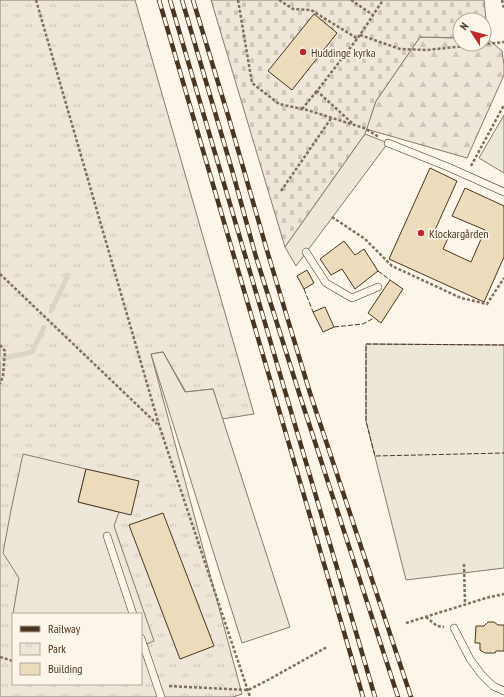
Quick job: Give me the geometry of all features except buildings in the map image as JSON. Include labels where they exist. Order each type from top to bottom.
[{"type":"lane","points":[[388,143],[504,192]]},
{"type":"lane","points":[[306,252],[326,283],[352,298],[378,287]]},
{"type":"lane","points":[[107,536],[133,613]]},
{"type":"lane","points":[[454,628],[470,659],[481,674],[493,686],[504,691]]},
{"type":"lane","points":[[142,641],[161,697]]},
{"type":"path","points":[[36,0],[159,425],[250,697]]},
{"type":"path","points":[[238,0],[252,83],[279,104],[354,124],[364,128],[388,143]]},
{"type":"path","points":[[280,0],[293,9],[311,10],[358,38]]},
{"type":"path","points":[[351,0],[373,15]]},
{"type":"path","points":[[302,109],[358,38],[383,0]]},
{"type":"path","points":[[502,0],[504,8]]},
{"type":"path","points":[[360,35],[400,49],[427,50],[504,42]]},
{"type":"path","points":[[317,91],[354,124]]},
{"type":"path","points":[[466,175],[504,105]]},
{"type":"path","points":[[281,191],[332,117]]},
{"type":"path","points":[[332,217],[365,239],[392,266],[460,298],[487,304],[504,278]]},
{"type":"path","points":[[0,274],[159,425]]},
{"type":"path","points":[[0,345],[5,351],[3,376],[0,384]]},
{"type":"path","points":[[464,564],[465,604]]},
{"type":"path","points":[[406,623],[465,604],[504,594]]},
{"type":"path","points":[[426,616],[437,626],[454,628]]},
{"type":"path","points":[[157,685],[248,690],[328,648]]},
{"type":"path","points":[[0,657],[12,661]]},
{"type":"green space","points":[[0,0],[135,0],[254,414],[222,419],[213,389],[186,392],[163,352],[151,354],[242,694],[233,697],[0,697]]},
{"type":"green space","points":[[211,0],[484,0],[485,12],[452,12],[452,38],[420,37],[376,101],[365,134],[285,247]]},
{"type":"green space","points":[[420,37],[452,38],[452,52],[492,52],[492,42],[502,51],[504,75],[467,158],[366,129],[376,101]]},
{"type":"shaded area","points":[[504,115],[504,173],[479,158]]},
{"type":"shaded area","points":[[365,134],[388,143],[296,266],[285,247]]},
{"type":"shaded area","points":[[366,344],[504,345],[504,568],[406,580],[366,421]]},
{"type":"shaded area","points":[[163,352],[185,392],[213,389],[290,627],[242,643],[151,354]]},
{"type":"shaded area","points":[[23,454],[86,469],[78,502],[119,512],[114,526],[154,641],[142,646],[142,613],[13,613],[19,578],[3,553]]},
{"type":"waterway","points":[[51,311],[68,275]]},
{"type":"waterway","points":[[0,359],[32,352],[44,327]]},
{"type":"railway","points":[[159,0],[363,697]]},
{"type":"railway","points":[[170,0],[375,697]]},
{"type":"railway","points":[[182,0],[256,257],[398,697]]},
{"type":"railway","points":[[193,0],[310,393],[411,697]]},
{"type":"fence","points":[[378,271],[390,280]]},
{"type":"fence","points":[[304,289],[313,312]]},
{"type":"fence","points":[[334,327],[363,324],[374,318]]},
{"type":"fence","points":[[504,345],[366,344],[366,421],[375,456],[504,453]]},
{"type":"place","name":"Huddinge kyrka","points":[[303,52]]},
{"type":"place","name":"Klockargården","points":[[421,233]]}]
